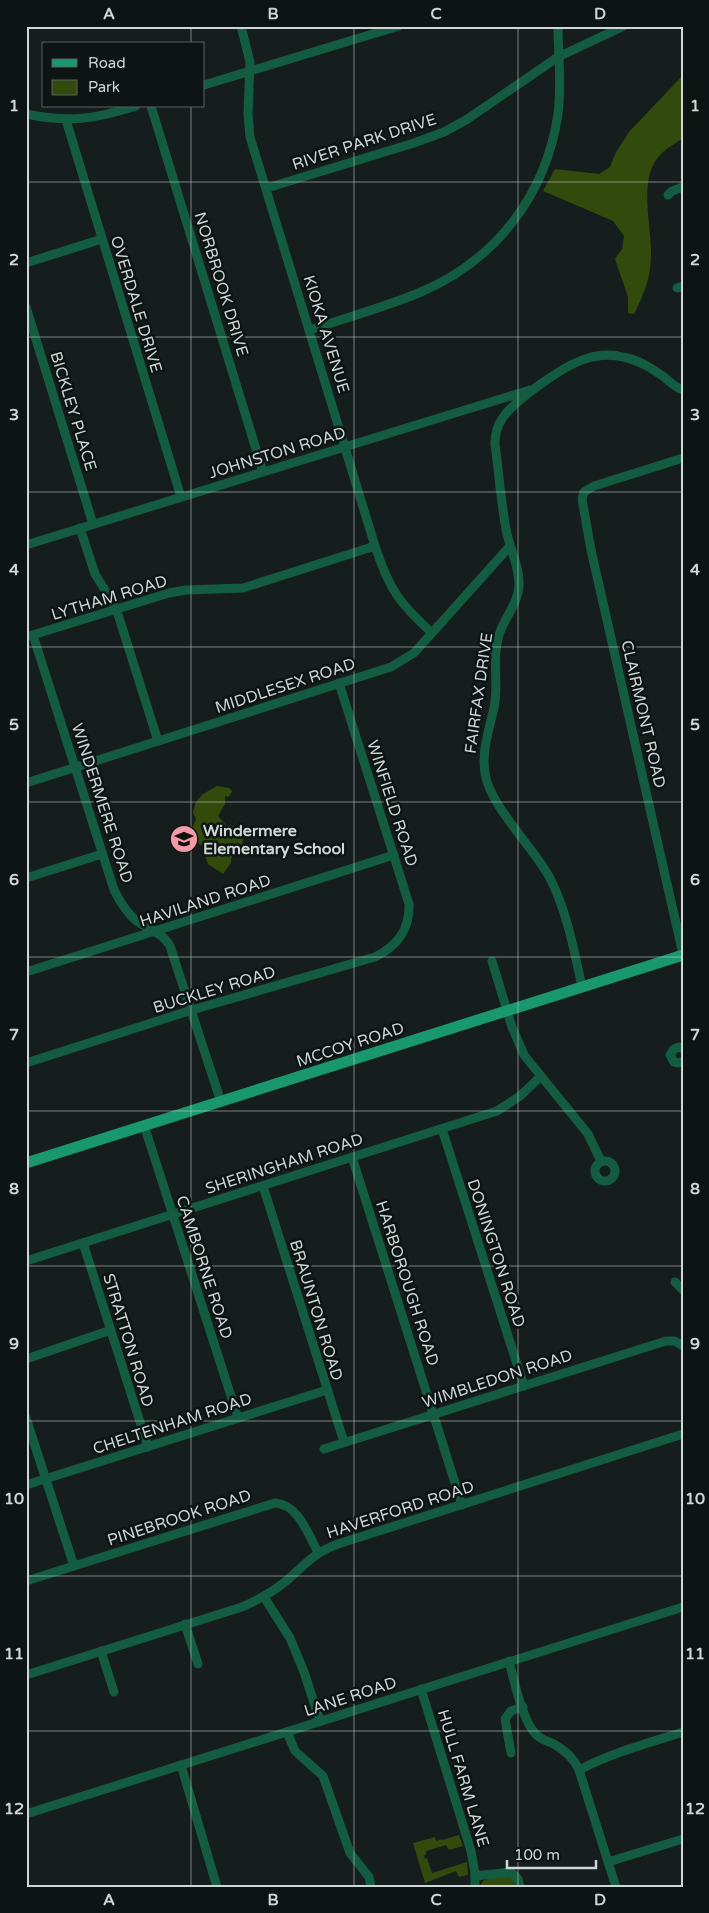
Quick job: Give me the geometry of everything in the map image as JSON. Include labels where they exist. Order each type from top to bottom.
[{"type":"main road","name":"MCCOY ROAD","points":[[26,1163],[683,954]]},
{"type":"street","name":"KIOKA AVENUE","points":[[240,26],[248,53],[250,71],[249,130],[375,546],[382,567],[398,598],[406,609],[432,633]]},
{"type":"street","points":[[205,85],[399,26]]},
{"type":"street","points":[[309,330],[422,291],[444,280],[471,262],[502,235],[523,208],[536,186],[551,148],[558,112],[558,26]]},
{"type":"street","name":"RIVER PARK DRIVE","points":[[267,188],[444,132],[466,120],[558,57],[624,26]]},
{"type":"street","points":[[26,114],[66,120],[88,119],[130,108]]},
{"type":"street","name":"NORBROOK DRIVE","points":[[152,108],[263,472]]},
{"type":"street","name":"OVERDALE DRIVE","points":[[66,120],[181,497]]},
{"type":"street","points":[[668,195],[672,191],[683,187]]},
{"type":"street","points":[[26,263],[102,239]]},
{"type":"street","name":"BICKLEY PLACE","points":[[26,307],[93,524]]},
{"type":"street","name":"FAIRFAX DRIVE","points":[[582,987],[570,932],[562,906],[549,878],[492,793],[485,774],[484,748],[495,703],[495,657],[497,644],[500,631],[515,603],[519,586],[510,546],[499,477],[495,434],[498,425],[507,412],[537,388],[584,359],[609,355],[622,356],[645,364],[682,392]]},
{"type":"street","name":"JOHNSTON ROAD","points":[[26,546],[537,388]]},
{"type":"street","name":"CLAIRMONT ROAD","points":[[683,458],[594,486],[587,489],[582,495],[586,524],[683,954]]},
{"type":"street","points":[[80,528],[94,574],[116,608],[158,741]]},
{"type":"street","name":"LYTHAM ROAD","points":[[30,636],[116,608],[177,592],[243,588],[375,546]]},
{"type":"street","name":"MIDDLESEX ROAD","points":[[26,783],[391,668],[414,653],[510,546]]},
{"type":"street","name":"WINDERMERE ROAD","points":[[30,636],[75,767],[110,878],[120,902],[138,922],[164,937],[170,946],[220,1102]]},
{"type":"street","name":"WINFIELD ROAD","points":[[339,683],[408,904],[409,914],[404,932]]},
{"type":"street","points":[[26,878],[102,854]]},
{"type":"street","name":"HAVILAND ROAD","points":[[26,972],[394,856]]},
{"type":"street","name":"BUCKLEY ROAD","points":[[26,1063],[192,1010],[375,957],[392,947],[404,932]]},
{"type":"street","points":[[492,961],[520,1049],[540,1077],[588,1134],[601,1161]]},
{"type":"street","points":[[683,1049],[679,1047],[674,1049],[670,1055],[674,1062],[683,1062]]},
{"type":"street","name":"SHERINGHAM ROAD","points":[[26,1261],[502,1109],[520,1096],[540,1077]]},
{"type":"street","name":"CAMBORNE ROAD","points":[[144,1125],[238,1418]]},
{"type":"street","name":"DONINGTON ROAD","points":[[442,1129],[524,1386]]},
{"type":"street","name":"HARBOROUGH ROAD","points":[[352,1157],[462,1504]]},
{"type":"street","name":"BRAUNTON ROAD","points":[[263,1186],[344,1442]]},
{"type":"street","name":"STRATTON ROAD","points":[[83,1243],[148,1447]]},
{"type":"street","points":[[676,1282],[683,1290]]},
{"type":"street","points":[[26,1359],[111,1330]]},
{"type":"street","name":"WIMBLEDON ROAD","points":[[324,1449],[666,1341],[676,1340],[682,1343]]},
{"type":"street","name":"CHELTENHAM ROAD","points":[[26,1485],[327,1390]]},
{"type":"street","points":[[26,1418],[74,1566]]},
{"type":"street","name":"HAVERFORD ROAD","points":[[26,1675],[242,1607],[264,1596],[286,1581],[318,1552],[338,1544],[683,1434]]},
{"type":"street","name":"PINEBROOK ROAD","points":[[26,1581],[274,1503],[285,1504],[293,1510],[318,1552]]},
{"type":"street","points":[[264,1596],[294,1647],[320,1721]]},
{"type":"street","name":"LANE ROAD","points":[[26,1814],[683,1607]]},
{"type":"street","points":[[185,1624],[198,1664]]},
{"type":"street","points":[[101,1651],[114,1692]]},
{"type":"street","points":[[509,1661],[522,1707],[532,1731],[570,1756],[579,1770],[616,1887]]},
{"type":"street","name":"HULL FARM LANE","points":[[421,1689],[471,1851],[475,1887]]},
{"type":"street","points":[[511,1753],[505,1719],[511,1711],[522,1707]]},
{"type":"street","points":[[287,1732],[295,1751],[323,1776],[350,1853],[369,1876],[372,1887]]},
{"type":"street","points":[[579,1770],[619,1753],[683,1732]]},
{"type":"street","points":[[181,1765],[217,1887]]},
{"type":"street","points":[[608,1862],[683,1839]]},
{"type":"street","points":[[475,1876],[511,1872],[518,1879],[520,1887]]},
{"type":"green space","points":[[683,75],[683,138],[661,154],[649,175],[647,202],[651,243],[650,271],[644,293],[634,314],[628,313],[628,297],[615,259],[622,249],[624,236],[613,221],[543,191],[555,169],[599,174],[610,167],[616,152],[629,132]]},
{"type":"green space","points":[[217,786],[229,788],[232,791],[229,797],[225,796],[225,804],[218,816],[226,825],[238,827],[243,836],[242,844],[237,847],[236,851],[232,851],[231,863],[223,874],[208,864],[202,846],[193,836],[192,828],[196,820],[193,812],[196,802],[203,794]]},
{"type":"green space","points":[[459,1835],[463,1846],[449,1850],[446,1845],[426,1851],[424,1856],[425,1859],[427,1858],[432,1873],[467,1862],[468,1875],[459,1877],[456,1871],[425,1883],[413,1843],[435,1837],[436,1841]]},
{"type":"green space","points":[[507,1875],[514,1878],[517,1887],[479,1887],[484,1880]]},
{"type":"place","name":"Windermere Elementary School","points":[[184,839]]}]
